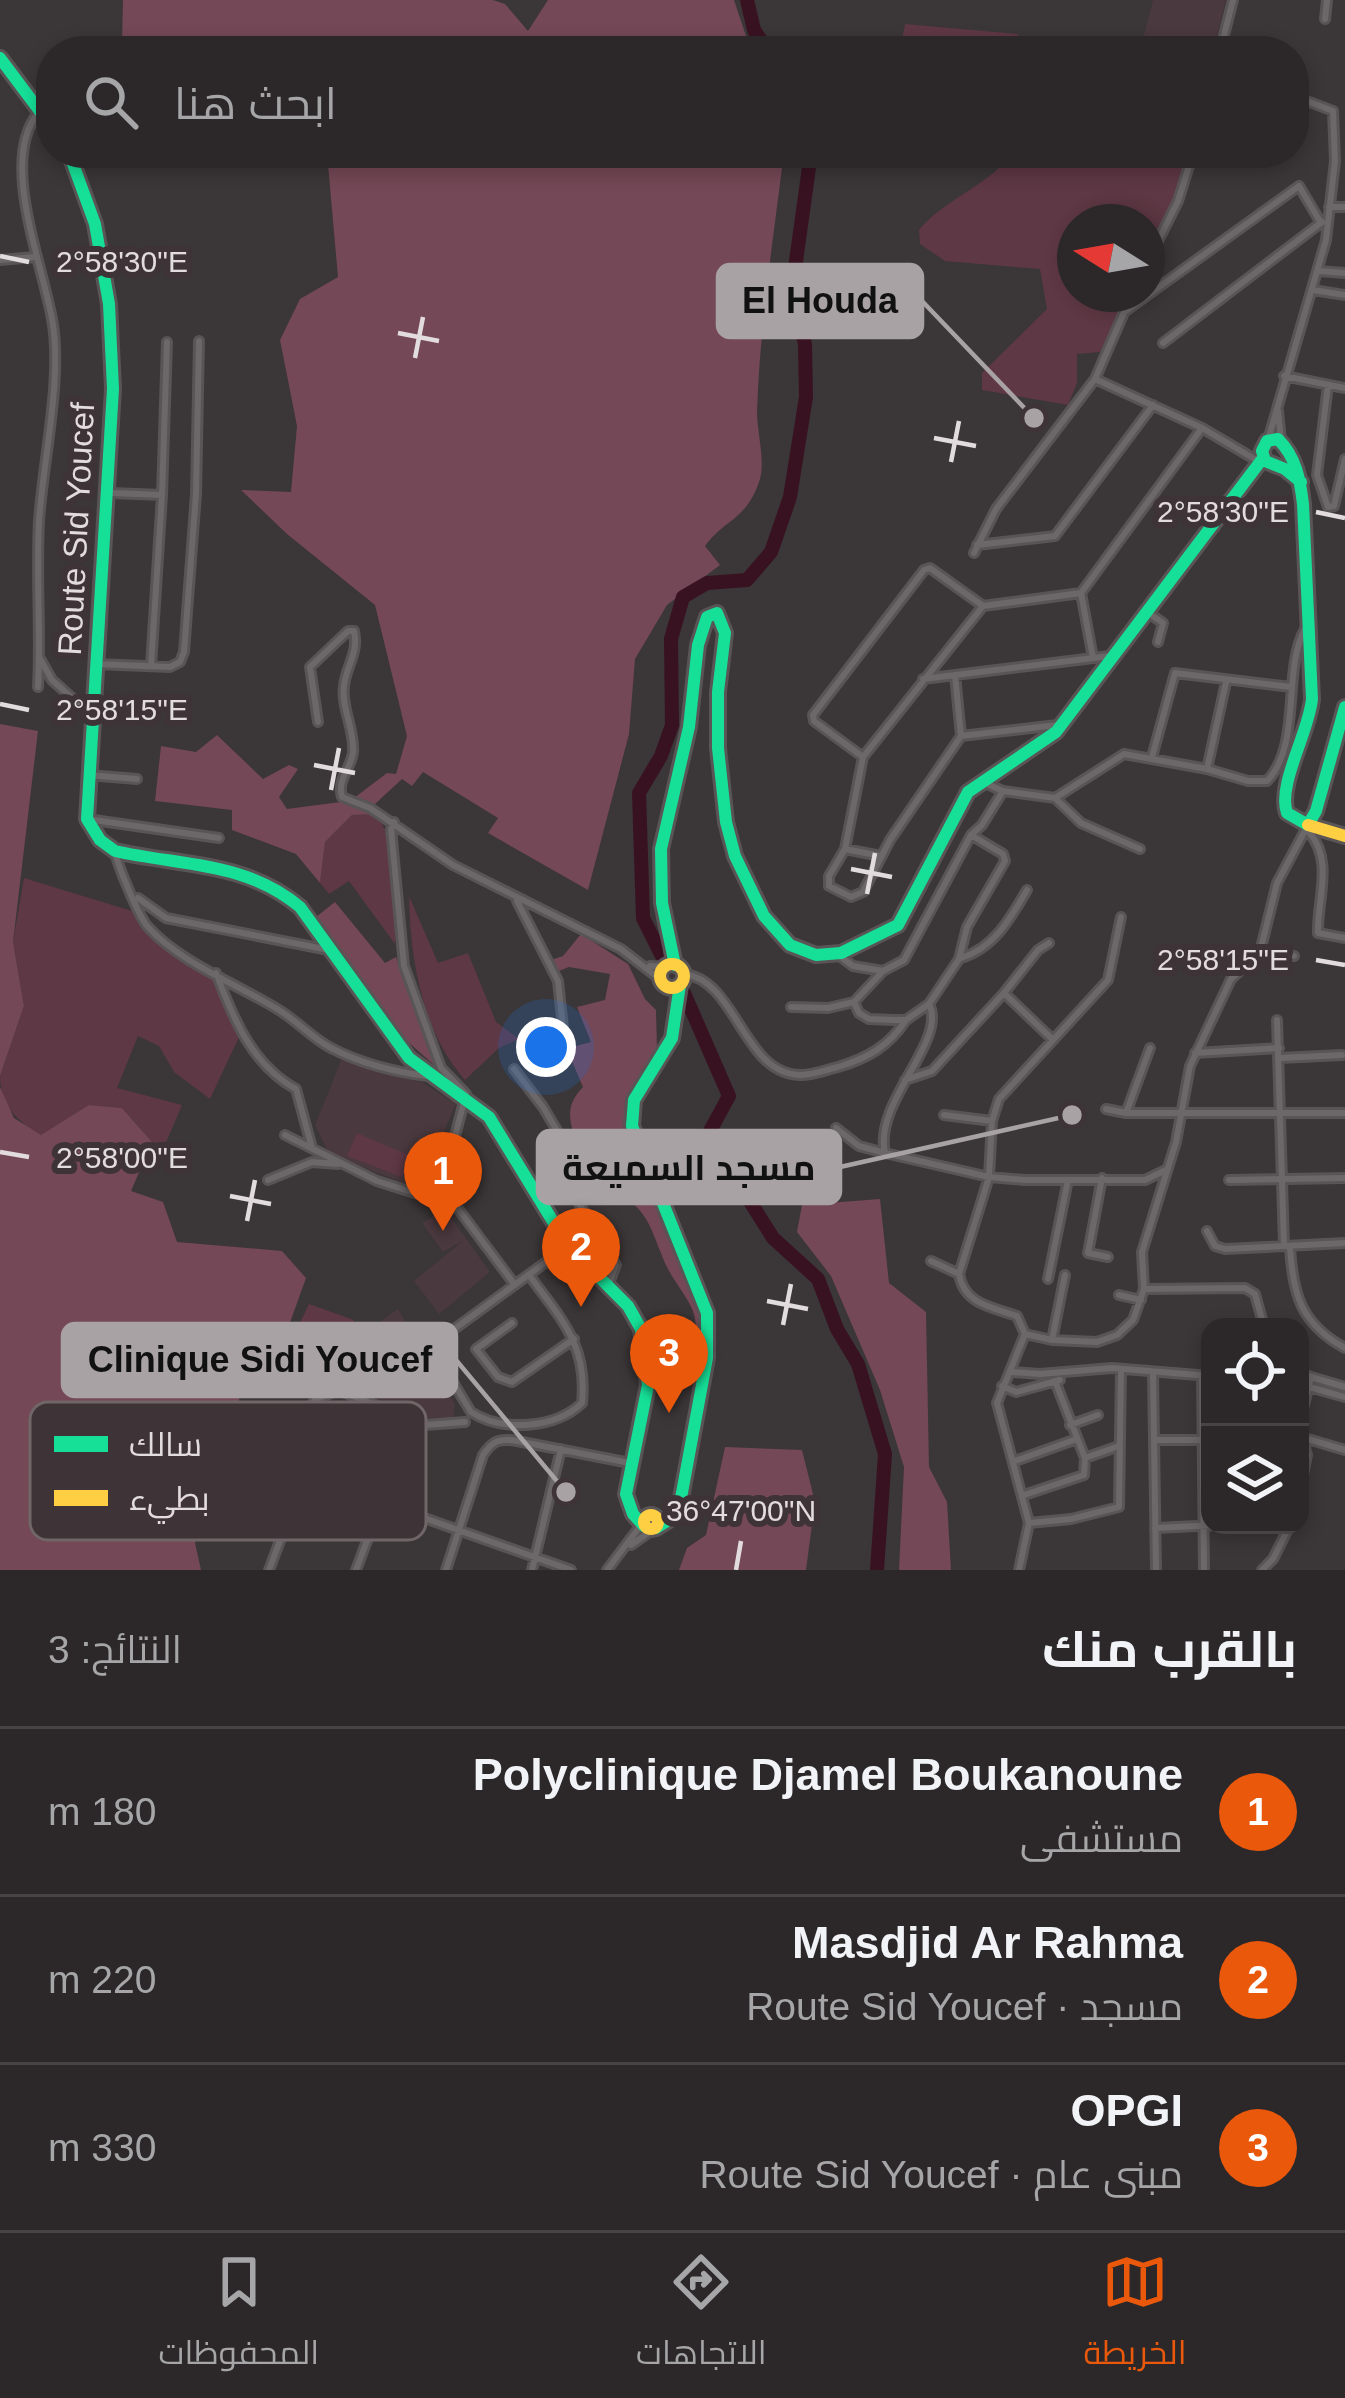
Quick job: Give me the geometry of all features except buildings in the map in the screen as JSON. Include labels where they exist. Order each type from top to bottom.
[{"type":"main road","points":[[0,58],[36,108]]},
{"type":"main road","name":"Route Sid Youcef","points":[[75,168],[91,209],[111,331],[107,493],[87,819]]},
{"type":"main road","points":[[87,819],[96,836],[115,851],[263,878],[300,907],[410,1058],[489,1117],[568,1246],[609,1283],[641,1329],[646,1403],[626,1494],[649,1523],[672,1518],[683,1486],[707,1358],[707,1313],[636,1142],[631,1119],[634,1094],[671,1041],[672,976],[662,903],[661,849],[689,727],[703,623],[718,614],[726,628],[717,698],[727,829],[739,868],[758,906],[788,943],[802,953],[836,954],[879,939],[898,925],[968,792],[1026,756],[1062,724],[1262,460],[1262,447],[1278,445]]},
{"type":"main road","points":[[1277,465],[1278,445]]},
{"type":"main road","points":[[1278,445],[1300,482],[1313,674],[1310,721],[1283,797],[1288,816],[1308,828],[1345,836]]},
{"type":"main road","points":[[1262,460],[1300,482]]},
{"type":"main road","points":[[1308,828],[1342,730],[1345,707]]},
{"type":"street","points":[[1224,36],[1233,0]]},
{"type":"street","points":[[1325,19],[1327,0]]},
{"type":"street","points":[[1278,445],[1284,376],[1319,271],[1334,161],[1333,111],[1309,102]]},
{"type":"street","points":[[36,114],[22,125],[13,145],[18,208],[54,328],[39,525],[38,687]]},
{"type":"street","points":[[1334,161],[1345,160]]},
{"type":"street","points":[[1165,227],[1188,168]]},
{"type":"street","points":[[1153,405],[1054,536],[976,549],[996,509],[1095,379],[1123,314],[1299,186],[1323,222]]},
{"type":"street","points":[[1329,207],[1345,207]]},
{"type":"street","points":[[1162,343],[1323,222]]},
{"type":"street","points":[[0,260],[35,257]]},
{"type":"street","points":[[1319,271],[1345,273]]},
{"type":"street","points":[[1312,290],[1345,295]]},
{"type":"street","points":[[96,664],[170,667],[180,662],[184,652],[196,494],[199,341]]},
{"type":"street","points":[[151,666],[167,342]]},
{"type":"street","points":[[1284,376],[1345,388]]},
{"type":"street","points":[[1095,379],[1262,460]]},
{"type":"street","points":[[1328,385],[1317,475],[1328,507],[1332,508],[1345,459]]},
{"type":"street","points":[[1278,407],[1278,445]]},
{"type":"street","points":[[955,676],[961,736],[881,856],[863,892],[851,897],[829,886],[827,881],[845,848],[863,757],[923,679],[983,606],[1081,593],[1202,428]]},
{"type":"street","points":[[107,493],[163,495]]},
{"type":"street","points":[[863,757],[814,721],[813,715],[924,569],[930,568],[983,606]]},
{"type":"street","points":[[1081,593],[1093,658]]},
{"type":"street","points":[[1148,612],[1162,622],[1158,642]]},
{"type":"street","points":[[981,781],[1003,790],[1055,798],[1124,754],[1261,783],[1272,777],[1279,764],[1295,649],[1307,626]]},
{"type":"street","points":[[318,722],[310,667],[348,631],[354,631],[353,663],[344,687],[352,758],[339,791],[348,802],[370,808],[453,865],[646,966],[672,976],[705,980],[769,1062],[788,1073],[818,1072],[867,1056],[929,1004],[959,959],[967,927],[1005,862],[1003,854],[971,835]]},
{"type":"street","points":[[923,679],[1113,656]]},
{"type":"street","points":[[39,657],[52,680],[92,716]]},
{"type":"street","points":[[1152,757],[1173,675],[1182,671],[1226,682],[1293,687]]},
{"type":"street","points":[[1207,769],[1226,682]]},
{"type":"street","points":[[961,736],[1062,724]]},
{"type":"street","points":[[1329,761],[1345,765]]},
{"type":"street","points":[[88,775],[137,778]]},
{"type":"street","points":[[790,1007],[828,1008],[854,1002],[883,971],[904,960],[971,835],[1003,790]]},
{"type":"street","points":[[1055,798],[1081,823],[1141,849]]},
{"type":"street","points":[[87,819],[219,838]]},
{"type":"street","points":[[394,822],[404,966],[441,1068],[460,1084],[465,1102],[431,1196]]},
{"type":"street","points":[[1025,1334],[1097,1342],[1118,1335],[1133,1320],[1144,1289],[1142,1252],[1196,1053],[1232,979],[1260,952],[1277,884],[1308,828],[1323,865],[1318,933],[1345,938]]},
{"type":"street","points":[[845,848],[881,856]]},
{"type":"street","points":[[115,851],[138,913],[173,947],[285,1013],[328,1047],[392,1070],[431,1076]]},
{"type":"street","points":[[959,959],[991,942],[1027,890]]},
{"type":"street","points":[[135,896],[166,918],[329,950]]},
{"type":"street","points":[[515,898],[558,982],[564,1037],[562,1045],[554,1048],[530,1041]]},
{"type":"street","points":[[1019,1570],[1030,1523],[997,1403],[1025,1334],[1017,1316],[970,1298],[961,1288],[959,1274],[989,1177],[992,1121],[999,1099],[1108,980],[1121,917]]},
{"type":"street","points":[[904,1080],[932,1071],[1038,950],[1049,944]]},
{"type":"street","points":[[1260,952],[1294,956]]},
{"type":"street","points":[[836,954],[853,966],[883,971]]},
{"type":"street","points":[[215,973],[250,1047],[275,1077],[296,1089],[312,1148]]},
{"type":"street","points":[[1004,993],[1052,1039]]},
{"type":"street","points":[[854,1002],[869,1019],[906,1020]]},
{"type":"street","points":[[884,1153],[891,1108],[931,1031],[934,1018],[929,1004]]},
{"type":"street","points":[[1277,1020],[1293,1290],[1327,1338],[1345,1348]]},
{"type":"street","points":[[1126,1113],[1150,1048]]},
{"type":"street","points":[[1196,1053],[1279,1048]]},
{"type":"street","points":[[1280,1058],[1342,1054]]},
{"type":"street","points":[[514,1070],[543,1106],[574,1159],[574,1197],[616,1265],[609,1283]]},
{"type":"street","points":[[1106,1109],[1180,1114],[1345,1112]]},
{"type":"street","points":[[944,1114],[992,1121]]},
{"type":"street","points":[[836,1128],[859,1146],[989,1177],[1150,1180],[1168,1168]]},
{"type":"street","points":[[285,1135],[377,1180],[456,1206],[515,1286]]},
{"type":"street","points":[[268,1180],[312,1162],[345,1164]]},
{"type":"street","points":[[1102,1178],[1088,1253],[1108,1257]]},
{"type":"street","points":[[1229,1180],[1345,1178]]},
{"type":"street","points":[[1048,1279],[1068,1180]]},
{"type":"street","points":[[1207,1231],[1215,1246],[1226,1249],[1345,1243]]},
{"type":"street","points":[[529,1276],[574,1339],[584,1371],[582,1402],[572,1412],[523,1426],[481,1419],[471,1412],[431,1346],[568,1246]]},
{"type":"street","points":[[931,1261],[959,1274]]},
{"type":"street","points":[[1052,1340],[1065,1275]]},
{"type":"street","points":[[1144,1289],[1245,1288],[1255,1294],[1262,1318]]},
{"type":"street","points":[[1119,1295],[1141,1300]]},
{"type":"street","points":[[512,1323],[476,1348],[498,1377],[512,1382],[574,1339]]},
{"type":"street","points":[[1012,1372],[1121,1370],[1201,1376]]},
{"type":"street","points":[[1030,1523],[1119,1507],[1121,1370]]},
{"type":"street","points":[[1153,1373],[1156,1570]]},
{"type":"street","points":[[1002,1385],[1016,1393],[1058,1380],[1085,1458],[1082,1478],[1024,1495]]},
{"type":"street","points":[[1310,1382],[1345,1387]]},
{"type":"street","points":[[1310,1382],[1345,1397]]},
{"type":"street","points":[[1309,1386],[1310,1382]]},
{"type":"street","points":[[314,1402],[338,1390],[368,1402]]},
{"type":"street","points":[[1070,1425],[1098,1415]]},
{"type":"street","points":[[426,1425],[465,1422]]},
{"type":"street","points":[[1309,1437],[1345,1450]]},
{"type":"street","points":[[446,1570],[490,1444],[501,1438],[630,1463]]},
{"type":"street","points":[[1015,1461],[1075,1439]]},
{"type":"street","points":[[1154,1440],[1201,1440]]},
{"type":"street","points":[[1085,1458],[1119,1446]]},
{"type":"street","points":[[532,1570],[561,1449]]},
{"type":"street","points":[[426,1517],[571,1570]]},
{"type":"street","points":[[607,1570],[649,1523]]},
{"type":"street","points":[[1155,1528],[1201,1526]]},
{"type":"street","points":[[1204,1534],[1204,1570]]},
{"type":"street","points":[[1262,1570],[1286,1534]]},
{"type":"street","points":[[269,1570],[280,1540]]},
{"type":"street","points":[[356,1570],[367,1540]]},
{"type":"shaded area","points":[[123,0],[493,0],[505,4],[528,31],[548,0],[734,0],[746,36],[122,36]]},
{"type":"shaded area","points":[[1153,0],[1226,0],[1217,36],[1144,36]]},
{"type":"shaded area","points":[[905,24],[1019,36],[903,36]]},
{"type":"shaded area","points":[[328,168],[782,168],[759,379],[761,477],[747,506],[705,546],[720,565],[667,605],[635,659],[629,734],[588,890],[488,833],[498,818],[423,772],[412,786],[402,779],[375,804],[354,798],[387,773],[396,774],[407,736],[375,605],[241,490],[291,492],[297,426],[280,340],[300,299],[338,277]]},
{"type":"shaded area","points":[[998,168],[1185,168],[1165,220],[1165,204],[1057,204],[1057,312],[1119,312],[1100,352],[1077,354],[1077,383],[1068,405],[982,390],[982,373],[1047,309],[1040,269],[945,261],[920,244],[919,230]]},
{"type":"shaded area","points":[[0,724],[38,731],[13,942],[24,1006],[0,1076]]},
{"type":"shaded area","points":[[217,735],[263,779],[289,765],[298,769],[279,797],[287,809],[348,801],[379,814],[352,815],[325,842],[320,883],[296,854],[232,830],[232,810],[155,801],[161,746],[196,752]]},
{"type":"shaded area","points":[[379,814],[388,829],[396,895],[395,944],[349,881],[329,894],[320,883],[325,842],[352,815]]},
{"type":"shaded area","points":[[24,878],[132,911],[141,928],[172,953],[212,975],[239,1037],[210,1099],[174,1072],[159,1046],[138,1036],[117,1088],[182,1105],[164,1147],[152,1142],[122,1108],[90,1105],[41,1136],[7,1104],[0,1076],[24,1006],[13,942]]},
{"type":"shaded area","points":[[409,896],[438,963],[468,953],[496,1022],[519,1039],[499,1048],[465,1080],[438,1040],[421,993]]},
{"type":"shaded area","points":[[335,902],[385,963],[396,957],[433,1057],[458,1086],[408,1042],[316,917]]},
{"type":"shaded area","points":[[581,934],[628,964],[645,999],[656,1010],[657,1050],[626,1099],[624,1123],[700,1303],[699,1358],[693,1311],[645,1217],[627,1200],[596,1191],[588,1179],[588,1140],[576,1143],[571,1107],[583,1087],[571,1059],[576,1046],[591,1042],[577,1007],[605,1000],[610,974],[569,967],[556,972],[551,960],[563,956]]},
{"type":"shaded area","points":[[342,1058],[423,1083],[456,1104],[421,1184],[377,1173],[328,1152],[315,1125]]},
{"type":"shaded area","points":[[0,1087],[14,1118],[41,1135],[89,1105],[122,1108],[152,1142],[131,1191],[163,1202],[177,1242],[282,1251],[306,1278],[287,1331],[270,1324],[243,1367],[239,1402],[30,1402],[30,1540],[196,1540],[201,1570],[0,1570]]},
{"type":"shaded area","points":[[357,1133],[413,1157],[402,1177],[347,1156]]},
{"type":"shaded area","points":[[880,1199],[889,1283],[926,1312],[929,1467],[947,1502],[951,1570],[899,1570],[904,1467],[880,1390],[831,1276],[797,1232],[802,1205]]},
{"type":"shaded area","points":[[445,1209],[490,1272],[439,1314],[414,1281],[464,1240],[443,1252],[422,1223]]},
{"type":"shaded area","points":[[309,1304],[354,1320],[342,1346],[297,1329]]},
{"type":"shaded area","points":[[398,1309],[455,1404],[453,1418],[426,1418],[426,1402],[384,1402],[343,1385],[362,1334]]},
{"type":"shaded area","points":[[725,1447],[802,1450],[815,1502],[806,1570],[679,1570],[687,1548],[706,1535]]},
{"type":"waterway","points":[[747,0],[758,36]]},
{"type":"waterway","points":[[662,956],[643,918],[639,793],[661,756],[672,725],[671,639],[683,597],[707,583],[747,580],[771,552],[790,497],[806,397],[805,345],[793,283],[809,168]]},
{"type":"waterway","points":[[684,993],[729,1096],[710,1131],[717,1159],[773,1238],[818,1279],[837,1329],[858,1364],[885,1454],[877,1570]]},
{"type":"traffic: fast","points":[[0,58],[36,106]]},
{"type":"traffic: fast","points":[[74,168],[95,224],[109,304],[113,389],[87,819],[100,840],[115,851],[235,873],[300,907],[409,1058],[489,1117],[568,1246],[628,1306],[641,1329],[648,1385],[626,1494],[633,1514],[644,1526]]},
{"type":"traffic: fast","points":[[1301,482],[1285,469],[1265,461],[1262,451],[1267,441],[1278,439],[1289,453],[1299,477],[1300,486],[1303,504],[1312,699],[1285,801],[1287,813],[1308,825],[1345,707]]},
{"type":"traffic: fast","points":[[675,965],[662,903],[661,849],[689,727],[698,645],[707,617],[717,613],[725,633],[718,748],[726,822],[735,856],[764,916],[790,945],[816,955],[841,953],[898,925],[968,792],[1056,732],[1263,458]]},
{"type":"traffic: fast","points":[[656,1528],[672,1518],[681,1498],[707,1358],[707,1313],[632,1126],[634,1100],[672,1038],[680,985]]},
{"type":"traffic: slow","points":[[1308,825],[1345,836]]},
{"type":"traffic: slow","points":[[672,964],[684,976],[672,988],[660,976],[672,964]]},
{"type":"traffic: slow","points":[[651,1515],[658,1522],[651,1529],[644,1522],[651,1515]]},
{"type":"place","name":"El Houda","points":[[1034,418]]},
{"type":"place","name":"مسجد السميعة","points":[[1072,1115]]},
{"type":"place","name":"Polyclinique Djamel Boukanoune","points":[[443,1231]]},
{"type":"place","name":"Masdjid Ar Rahma","points":[[581,1307]]},
{"type":"place","name":"OPGI","points":[[669,1413]]},
{"type":"place","name":"Clinique Sidi Youcef","points":[[566,1492]]}]
